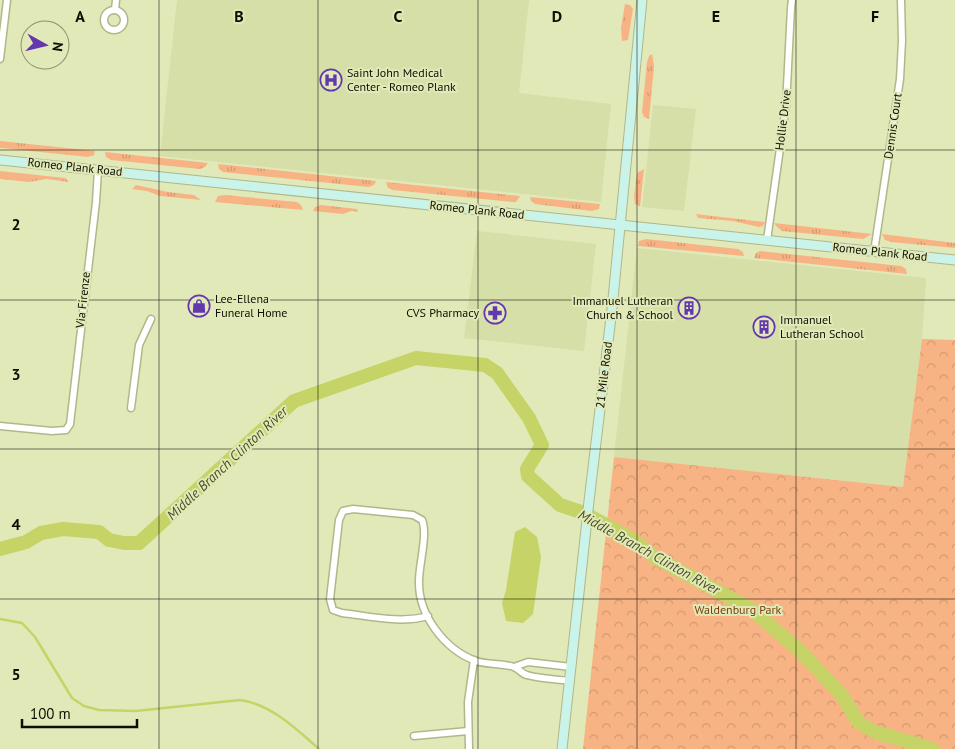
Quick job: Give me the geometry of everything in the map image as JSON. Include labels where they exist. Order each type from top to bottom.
[{"type":"main road","name":"21 Mile Road","points":[[562,749],[588,501],[611,314],[642,0]]},
{"type":"main road","name":"Romeo Plank Road","points":[[0,160],[955,260]]},
{"type":"street","points":[[0,59],[7,0]]},
{"type":"street","points":[[115,10],[116,0]]},
{"type":"street","name":"Hollie Drive","points":[[767,240],[786,106],[790,8],[792,0]]},
{"type":"street","name":"Dennis Court","points":[[874,252],[900,79],[902,41],[900,0]]},
{"type":"street","name":"Via Firenze","points":[[0,426],[52,431],[66,430],[70,424],[96,202],[98,170]]},
{"type":"street","points":[[131,408],[139,345],[151,319]]},
{"type":"street","points":[[428,616],[415,620],[404,620],[342,614],[333,610],[330,599],[339,520],[343,511],[353,509],[413,515],[422,520],[424,530],[419,581],[421,597],[436,630],[458,651],[474,660],[514,667],[526,675],[569,681]]},
{"type":"street","points":[[469,749],[469,690],[474,660]]},
{"type":"street","points":[[514,667],[528,662],[571,666]]},
{"type":"street","points":[[414,736],[468,731]]},
{"type":"shaded area","points":[[177,0],[529,0],[519,93],[611,104],[601,202],[160,156]]},
{"type":"shaded area","points":[[653,105],[696,109],[684,211],[642,207]]},
{"type":"shaded area","points":[[477,231],[596,244],[584,351],[464,338]]},
{"type":"shaded area","points":[[637,248],[926,278],[922,339],[903,487],[614,457]]},
{"type":"shaded area","points":[[525,527],[537,537],[541,557],[533,614],[523,623],[506,621],[502,603],[506,590],[515,532]]},
{"type":"green space","points":[[625,4],[630,5],[633,9],[628,40],[622,41],[621,28]]},
{"type":"green space","points":[[652,54],[654,66],[649,119],[644,117],[642,112],[647,62]]},
{"type":"green space","points":[[0,141],[95,151],[94,155],[88,157],[0,148]]},
{"type":"green space","points":[[105,152],[208,163],[200,169],[111,160],[106,157]]},
{"type":"green space","points":[[218,164],[376,181],[374,185],[369,187],[223,172],[219,169]]},
{"type":"green space","points":[[644,169],[640,206],[635,204],[634,197],[637,173]]},
{"type":"green space","points":[[0,171],[65,178],[69,182],[46,179],[29,182],[0,179]]},
{"type":"green space","points":[[386,182],[520,196],[516,202],[512,202],[393,190],[388,188]]},
{"type":"green space","points":[[136,185],[194,195],[201,200],[160,196],[147,191],[132,189]]},
{"type":"green space","points":[[218,196],[297,202],[303,210],[215,202]]},
{"type":"green space","points":[[530,197],[600,204],[599,209],[592,211],[535,204],[531,201]]},
{"type":"green space","points":[[321,205],[357,209],[358,212],[351,211],[343,214],[313,211],[315,207]]},
{"type":"green space","points":[[696,214],[765,222],[763,226],[759,227],[733,221],[698,218]]},
{"type":"green space","points":[[774,223],[872,234],[863,239],[782,231]]},
{"type":"green space","points":[[882,234],[955,243],[955,248],[891,242],[885,240]]},
{"type":"green space","points":[[646,239],[738,249],[743,252],[744,256],[638,246],[639,241]]},
{"type":"green space","points":[[760,251],[901,266],[906,269],[907,274],[754,258],[756,253]]},
{"type":"green space","name":"Waldenburg Park","points":[[922,339],[955,340],[955,749],[583,749],[614,457],[903,487]]},
{"type":"waterway","name":"Middle Branch Clinton River","points":[[0,549],[26,542],[41,533],[63,529],[99,532],[109,540],[139,543],[294,401],[416,358],[485,365],[497,373],[529,418],[542,445],[527,469],[528,476],[560,505],[584,513],[635,541],[654,557],[751,609],[799,650],[841,694],[859,723],[875,732],[933,749]]},
{"type":"waterway","points":[[0,619],[22,623],[35,637],[72,698],[84,706],[99,710],[136,711],[240,700],[251,702],[273,712],[319,749]]},
{"type":"place","name":"Saint John Medical Center - Romeo Plank","points":[[331,80]]},
{"type":"place","name":"Lee-Ellena Funeral Home","points":[[199,306]]},
{"type":"place","name":"Immanuel Lutheran Church & School","points":[[689,308]]},
{"type":"place","name":"CVS Pharmacy","points":[[495,313]]},
{"type":"place","name":"Immanuel Lutheran School","points":[[764,327]]}]
